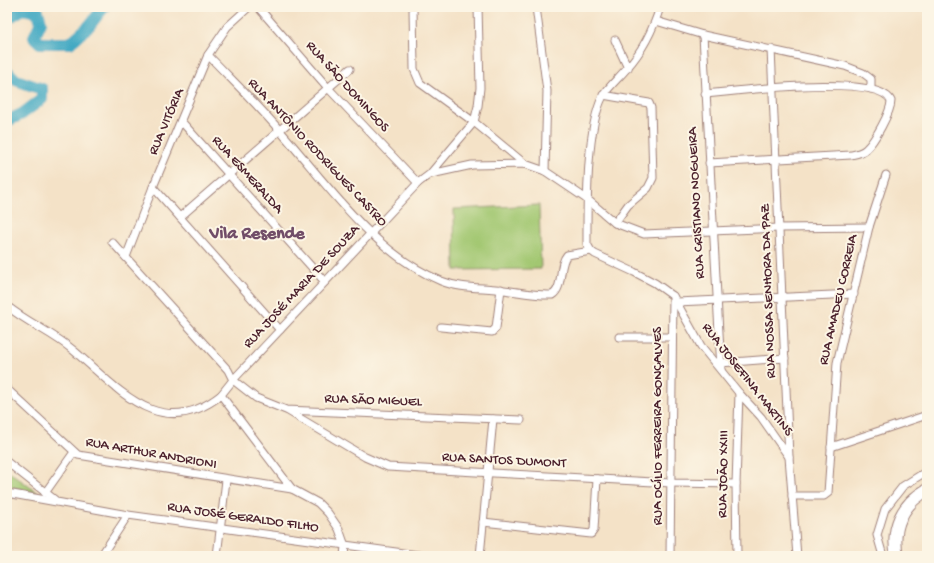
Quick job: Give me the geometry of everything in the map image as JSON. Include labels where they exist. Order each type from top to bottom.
[{"type":"highway","points":[[897,556],[895,546],[898,521],[911,502],[927,490]]},
{"type":"street","name":"RUA VITÓRIA","points":[[126,258],[153,187],[208,55],[227,27],[249,7]]},
{"type":"street","name":"RUA SÃO DOMINGOS","points":[[258,7],[329,89],[418,183]]},
{"type":"street","points":[[413,7],[416,77],[428,90],[474,122],[525,164],[545,171],[588,200],[616,223],[644,234],[779,228],[869,227]]},
{"type":"street","name":"RUA JOSÉ MARIA DE SOUZA","points":[[7,306],[65,343],[119,392],[145,407],[173,414],[199,410],[221,395],[233,380],[418,183],[430,174],[474,122],[480,88],[478,7]]},
{"type":"street","points":[[536,7],[546,91],[545,171]]},
{"type":"street","points":[[591,251],[587,244],[588,200],[595,119],[604,95],[640,53],[656,21],[660,7]]},
{"type":"street","points":[[656,21],[704,35],[845,66],[863,73],[871,79],[871,89]]},
{"type":"street","name":"RUA CRISTIANO NOGUEIRA","points":[[704,35],[705,94],[715,231],[716,299],[720,367]]},
{"type":"street","points":[[615,40],[628,68]]},
{"type":"street","name":"RUA NOSSA SENHORA DA PAZ","points":[[771,49],[789,457],[797,556]]},
{"type":"street","name":"RUA ANTÔNIO RODRIGUES CASTRO","points":[[208,55],[280,131],[334,195],[371,233],[412,266],[443,282],[462,286],[552,295],[557,290],[563,262],[567,255],[591,251]]},
{"type":"street","points":[[180,217],[229,173],[329,89],[350,69]]},
{"type":"street","points":[[705,94],[773,88],[842,85],[871,89],[886,95],[891,101],[888,112],[871,143],[862,152],[851,155],[710,163]]},
{"type":"street","points":[[604,95],[649,103],[651,108],[653,178],[648,188],[628,204],[616,223]]},
{"type":"street","name":"RUA ESMERALDA","points":[[181,121],[325,282]]},
{"type":"street","points":[[430,174],[472,165],[525,164]]},
{"type":"street","name":"RUA AMADEU CORREIA","points":[[792,496],[826,495],[837,364],[869,227],[886,175]]},
{"type":"street","points":[[153,187],[280,330]]},
{"type":"street","name":"RUA SÃO MIGUEL","points":[[112,242],[223,364],[233,380],[256,398],[286,410],[521,420]]},
{"type":"street","name":"RUA JOSEFINA MARTINS","points":[[591,251],[655,283],[675,299],[701,346],[720,367],[739,393],[761,416],[789,457]]},
{"type":"street","points":[[441,327],[492,332],[496,328],[501,289]]},
{"type":"street","points":[[675,299],[854,294]]},
{"type":"street","name":"RUA OCÍLIO FERREIRA GONÇALVES","points":[[670,556],[671,337],[675,299]]},
{"type":"street","points":[[619,337],[671,337]]},
{"type":"street","points":[[720,367],[785,358]]},
{"type":"street","name":"RUA ARTHUR ANDRIONI","points":[[7,389],[40,418],[74,452],[95,459],[292,489]]},
{"type":"street","name":"RUA JOÃO XXIII","points":[[737,556],[736,484],[739,393]]},
{"type":"street","points":[[221,395],[292,489],[318,503],[328,513],[339,529],[345,546],[344,556]]},
{"type":"street","name":"RUA SANTOS DUMONT","points":[[286,410],[365,457],[388,467],[597,479],[736,484]]},
{"type":"street","points":[[831,447],[927,415]]},
{"type":"street","points":[[480,556],[493,419]]},
{"type":"street","points":[[45,493],[74,452]]},
{"type":"street","points":[[7,462],[45,493],[59,502]]},
{"type":"street","points":[[883,556],[877,535],[885,509],[902,486],[927,471]]},
{"type":"street","points":[[483,522],[591,534],[594,530],[597,479]]},
{"type":"street","points":[[217,556],[226,480]]},
{"type":"street","name":"RUA JOSÉ GERALDO FILHO","points":[[7,493],[128,515],[425,556]]},
{"type":"street","points":[[101,556],[128,515]]},
{"type":"green space","points":[[539,205],[541,269],[455,270],[454,209]]},
{"type":"green space","points":[[7,470],[38,493],[7,486]]},
{"type":"waterway","points":[[7,19],[23,9],[38,12],[41,22],[34,37],[40,43],[70,43],[89,26],[104,7]]},
{"type":"waterway","points":[[7,71],[16,80],[42,89],[42,99],[22,114],[7,121]]},
{"type":"district","name":"Vila Resende","points":[[257,234]]}]
